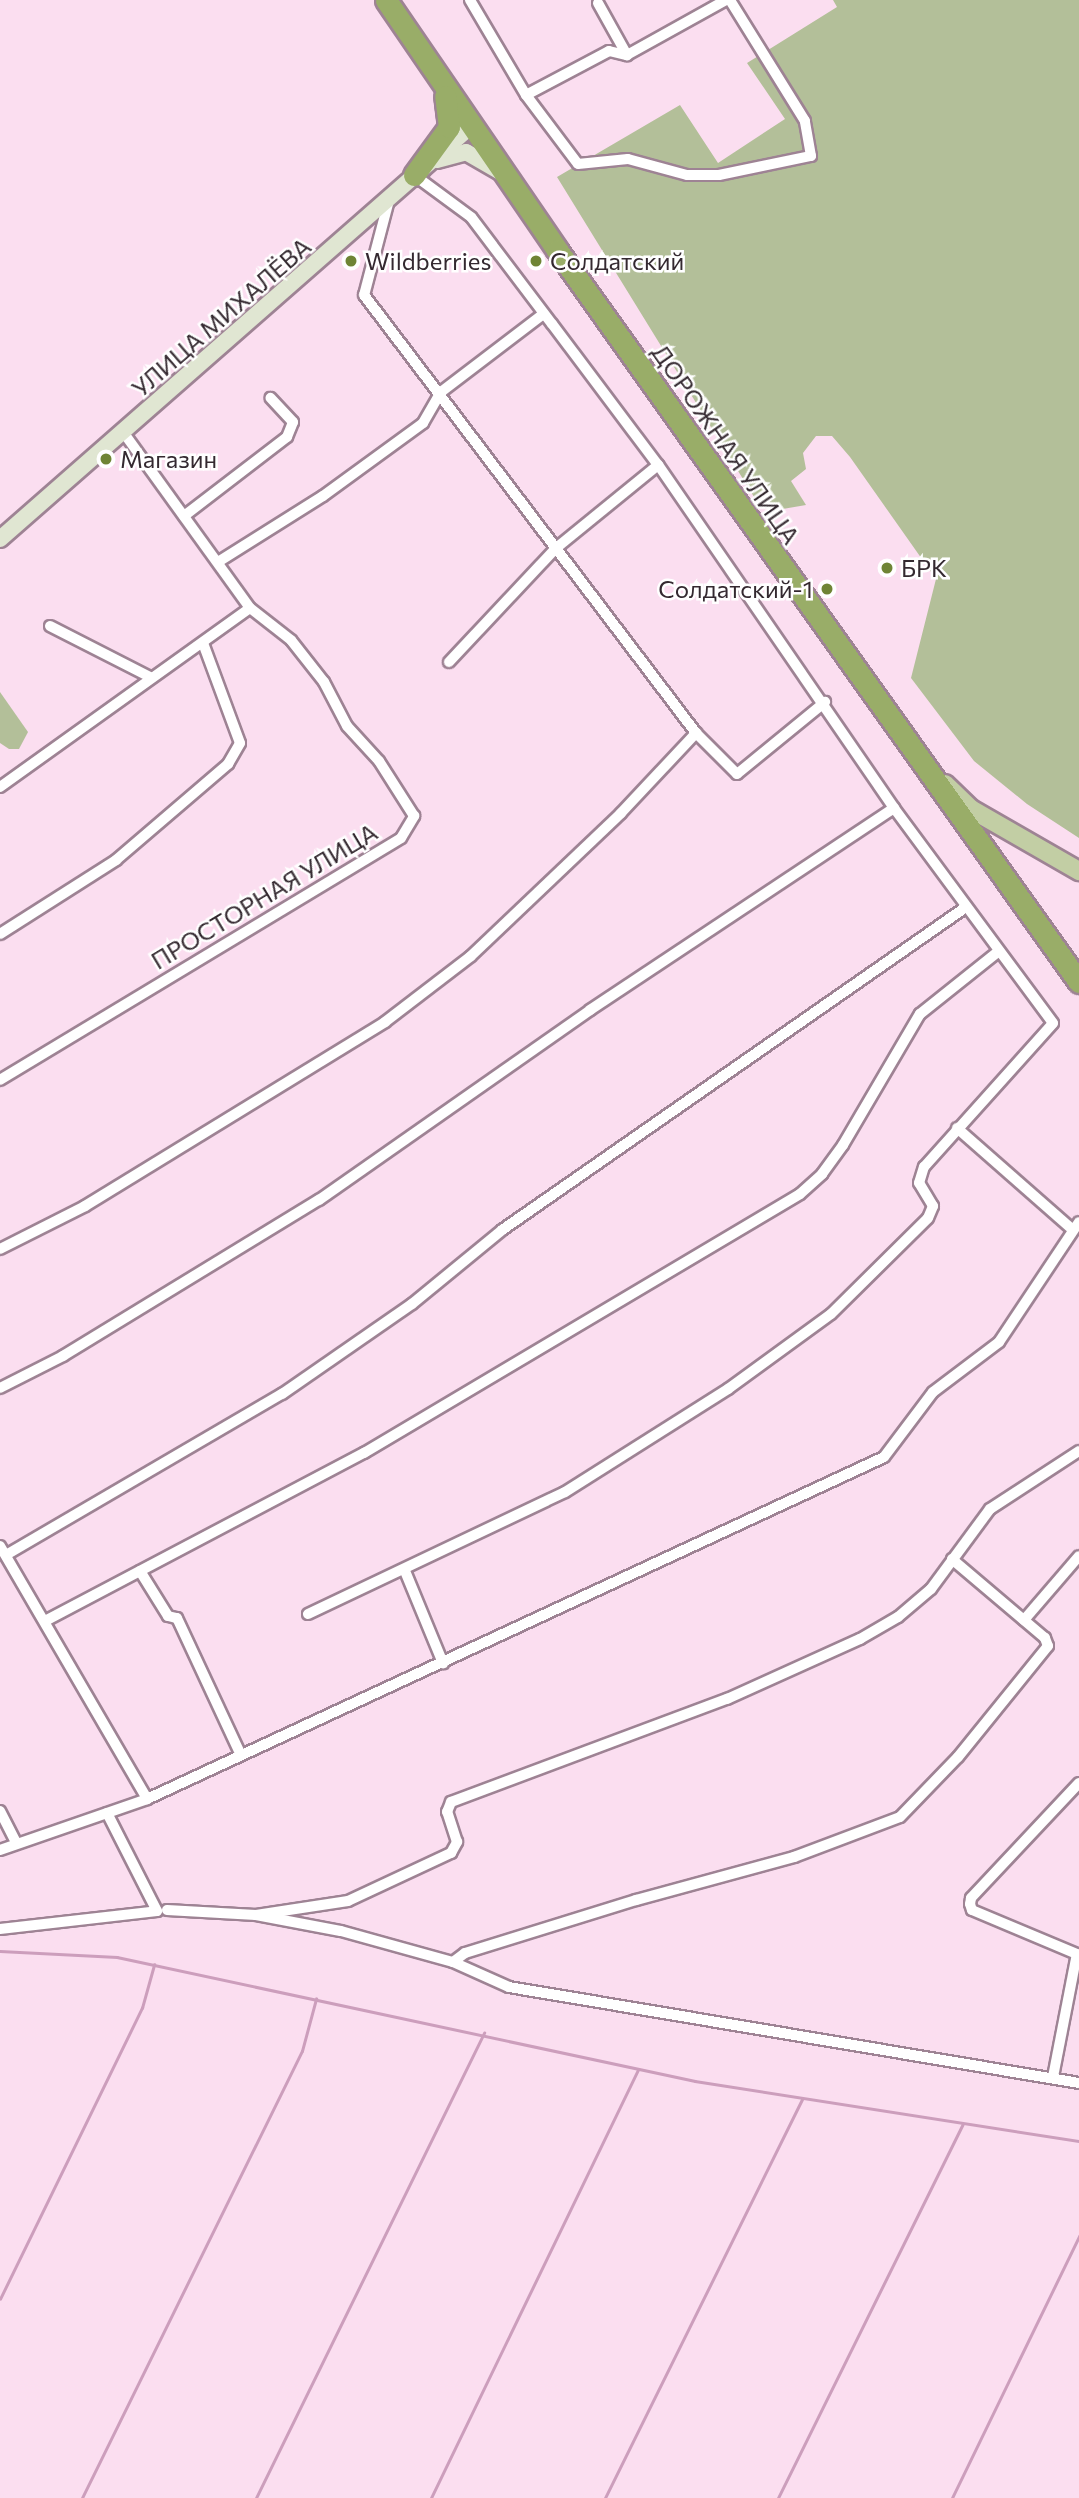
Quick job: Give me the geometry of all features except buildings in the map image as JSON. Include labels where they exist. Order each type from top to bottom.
[{"type":"highway","name":"ДОРОЖНАЯ УЛИЦА","points":[[386,0],[470,127],[893,725],[1079,982]]},
{"type":"highway","points":[[414,175],[449,127],[439,81]]},
{"type":"main road","points":[[893,725],[971,809],[1079,871]]},
{"type":"street","points":[[470,0],[526,94],[578,164],[628,159],[687,175],[719,175],[811,156],[805,121],[728,0],[711,4],[627,55],[609,51],[526,94]]},
{"type":"street","points":[[598,3],[627,55]]},
{"type":"street","name":"УЛИЦА МИХАЛЁВА","points":[[0,539],[470,127]]},
{"type":"street","points":[[308,1614],[405,1571],[565,1492],[728,1389],[831,1314],[928,1217],[933,1206],[919,1183],[920,1175],[957,1128],[1053,1023],[894,808],[825,702],[658,465],[542,315],[471,217],[414,175],[440,158],[467,152],[504,175]]},
{"type":"street","points":[[389,199],[364,295],[441,393],[555,550],[696,733],[737,775],[825,702]]},
{"type":"street","points":[[218,562],[323,496],[423,422],[441,393],[542,315]]},
{"type":"street","points":[[184,516],[287,437],[293,422],[271,398]]},
{"type":"street","name":"ПРОСТОРНАЯ УЛИЦА","points":[[0,1080],[401,838],[414,816],[379,761],[347,726],[324,682],[291,640],[250,608],[124,432]]},
{"type":"street","points":[[449,662],[555,550],[658,465]]},
{"type":"street","points":[[0,787],[150,677],[203,643],[250,608]]},
{"type":"street","points":[[50,626],[150,677]]},
{"type":"street","points":[[0,934],[116,860],[228,764],[240,743],[203,643]]},
{"type":"street","points":[[0,1249],[85,1206],[385,1022],[471,956],[621,813],[696,733]]},
{"type":"street","points":[[0,1388],[64,1356],[319,1200],[590,1010],[894,808]]},
{"type":"street","points":[[147,1799],[3,1550],[282,1394],[412,1304],[502,1230],[966,907]]},
{"type":"street","points":[[45,1621],[364,1452],[800,1194],[843,1145],[920,1014],[999,951]]},
{"type":"street","points":[[0,1850],[147,1799],[884,1457],[933,1392],[999,1342],[1076,1226],[957,1128]]},
{"type":"street","points":[[256,1915],[348,1900],[452,1853],[457,1842],[447,1812],[451,1802],[727,1699],[860,1639],[898,1617],[931,1589],[990,1509],[1079,1451]]},
{"type":"street","points":[[1024,1619],[1079,1556]]},
{"type":"street","points":[[453,1962],[465,1953],[636,1900],[794,1857],[900,1818],[958,1757],[1048,1646],[1045,1638],[952,1559]]},
{"type":"street","points":[[139,1571],[168,1616],[177,1618],[241,1755]]},
{"type":"street","points":[[405,1571],[443,1663]]},
{"type":"street","points":[[1054,2077],[1078,1954],[972,1910],[970,1904],[971,1898],[1079,1783]]},
{"type":"street","points":[[0,1811],[16,1843]]},
{"type":"street","points":[[0,1929],[157,1911],[107,1813]]},
{"type":"street","points":[[167,1910],[256,1915],[453,1962],[509,1987],[776,2035],[1079,2083]]},
{"type":"green space","points":[[833,0],[1079,0],[1079,838],[1027,804],[974,761],[911,678],[936,579],[850,457],[832,436],[816,436],[803,453],[806,469],[791,481],[806,505],[771,511],[759,505],[557,177],[680,105],[718,163],[785,119],[747,63],[837,7]]},
{"type":"green space","points":[[0,692],[28,732],[19,749],[9,749],[0,743]]},
{"type":"waterway","points":[[0,1951],[117,1957],[695,2081],[1079,2141]]},
{"type":"waterway","points":[[0,2299],[142,2008],[154,1965]]},
{"type":"waterway","points":[[82,2498],[302,2051],[316,1999]]},
{"type":"waterway","points":[[256,2498],[484,2033]]},
{"type":"waterway","points":[[431,2498],[638,2069]]},
{"type":"waterway","points":[[605,2498],[802,2099]]},
{"type":"waterway","points":[[778,2498],[962,2125]]},
{"type":"waterway","points":[[952,2498],[1079,2236]]},
{"type":"place","name":"Wildberries","points":[[351,261]]},
{"type":"place","name":"Солдатский","points":[[536,261]]},
{"type":"place","name":"Магазин","points":[[106,459]]},
{"type":"place","name":"БРК","points":[[887,568]]},
{"type":"place","name":"Солдатский-1","points":[[827,589]]}]
